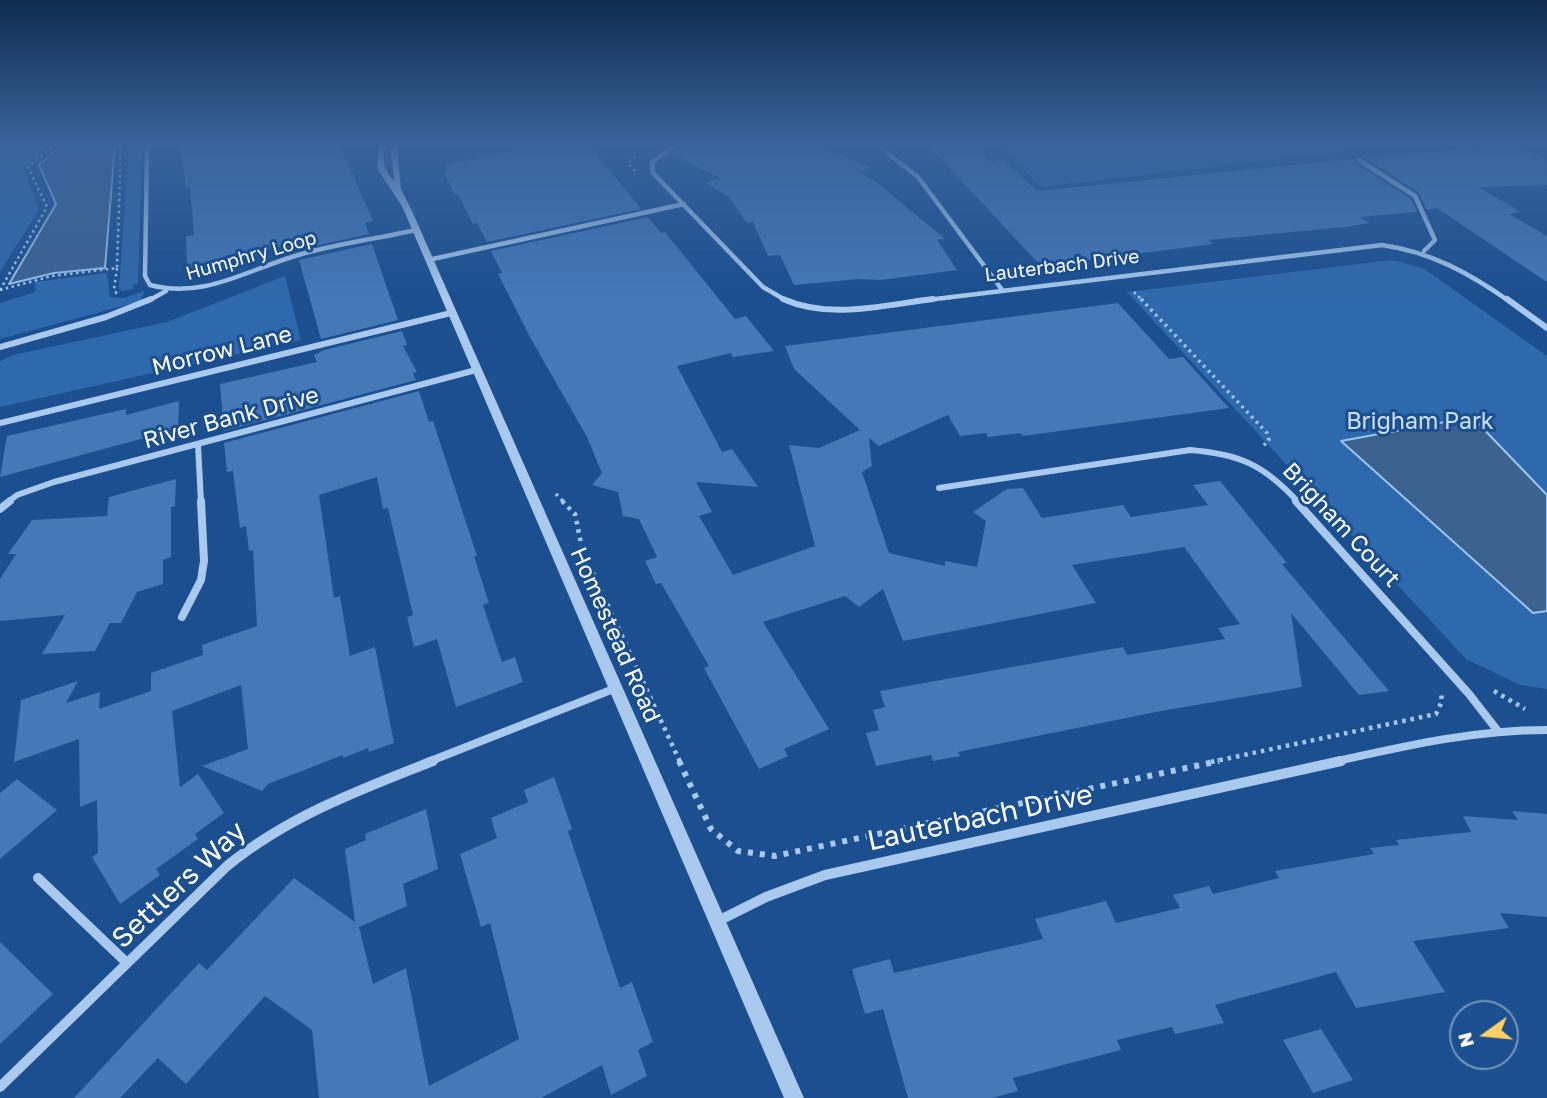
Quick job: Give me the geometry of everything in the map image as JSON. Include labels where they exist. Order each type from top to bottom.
[{"type":"street","name":"Humphry Loop","points":[[146,196],[145,276],[150,285],[166,291],[217,285],[295,256],[416,230]]},
{"type":"street","name":"Homestead Road","points":[[401,196],[794,1098]]},
{"type":"street","name":"Lauterbach Drive","points":[[676,196],[762,287],[780,301],[800,307],[838,311],[1382,245],[1424,251],[1446,260],[1547,328]]},
{"type":"street","points":[[934,196],[1003,291]]},
{"type":"street","points":[[1416,196],[1435,240],[1424,251]]},
{"type":"street","points":[[428,260],[684,204]]},
{"type":"street","points":[[0,346],[23,337],[112,318],[135,310],[166,291]]},
{"type":"street","name":"Morrow Lane","points":[[0,423],[452,313]]},
{"type":"street","name":"River Bank Drive","points":[[0,509],[17,495],[54,482],[476,370]]},
{"type":"street","points":[[182,617],[201,580],[204,561],[198,445]]},
{"type":"street","name":"Brigham Court","points":[[939,488],[1190,450],[1227,453],[1274,477],[1469,694],[1497,730]]},
{"type":"street","name":"Settlers Way","points":[[0,1087],[227,866],[290,820],[323,804],[616,688]]},
{"type":"street","name":"Lauterbach Drive","points":[[718,921],[766,897],[825,875],[1452,736],[1497,730],[1547,730]]},
{"type":"street","points":[[38,878],[127,963]]},
{"type":"path","points":[[0,290],[47,207],[42,196]]},
{"type":"path","points":[[119,196],[114,289],[117,294],[127,294]]},
{"type":"path","points":[[0,290],[52,276],[117,268]]},
{"type":"path","points":[[1126,284],[1267,433],[1269,440],[1263,446],[1268,451]]},
{"type":"path","points":[[554,491],[575,514],[583,554],[711,829],[738,851],[775,856],[1436,714],[1443,701],[1438,686]]},
{"type":"path","points":[[1495,692],[1520,708],[1534,710]]},
{"type":"green space","points":[[0,196],[34,196],[39,209],[0,272]]},
{"type":"green space","points":[[125,196],[141,196],[138,284],[133,285],[134,289],[119,289]]},
{"type":"green space","name":"Brigham Park","points":[[1392,260],[1423,268],[1547,356],[1547,689],[1520,685],[1466,659],[1127,292]]},
{"type":"green space","points":[[107,273],[110,297],[124,298],[144,291],[141,301],[0,339],[0,303],[36,292],[35,282]]},
{"type":"green space","points":[[285,276],[301,340],[0,407],[0,361],[13,355],[167,322]]},
{"type":"shaded area","points":[[53,196],[111,196],[105,268],[54,273],[9,284],[56,204]]},
{"type":"shaded area","points":[[1472,417],[1547,495],[1547,611],[1533,613],[1341,441]]},
{"type":"building","points":[[191,196],[362,196],[373,221],[365,223],[369,234],[297,250],[295,244],[219,259],[219,263],[187,270],[186,236],[194,235]]},
{"type":"building","points":[[459,196],[631,196],[641,209],[487,242],[477,223],[473,224]]},
{"type":"building","points":[[893,196],[945,239],[937,240],[957,270],[881,280],[858,279],[794,285],[780,255],[768,256],[753,222],[747,223],[729,197]]},
{"type":"building","points":[[976,196],[1407,196],[1411,199],[1417,212],[1360,217],[1369,223],[1345,227],[1208,240],[1213,244],[1041,266]]},
{"type":"building","points":[[1420,196],[1494,196],[1521,212],[1509,214],[1547,236],[1547,282],[1437,208],[1427,210]]},
{"type":"building","points":[[648,217],[661,233],[665,232],[735,319],[746,316],[774,351],[733,357],[731,353],[677,366],[722,452],[732,449],[758,487],[696,482],[712,512],[699,516],[733,575],[815,546],[789,445],[819,448],[860,430],[794,369],[785,346],[1118,303],[1169,359],[1183,357],[1229,408],[1023,436],[1020,433],[988,437],[986,433],[960,436],[948,415],[879,446],[869,438],[872,466],[862,472],[889,553],[945,566],[945,561],[977,567],[986,521],[973,512],[1007,489],[1023,488],[1042,518],[1123,505],[1131,517],[1208,505],[1193,485],[1220,481],[1287,563],[1282,564],[1389,691],[1359,695],[1291,613],[1302,687],[1161,711],[958,752],[960,756],[933,761],[931,755],[876,766],[866,733],[879,730],[873,710],[885,707],[880,691],[1123,647],[1127,655],[1225,639],[1218,628],[1240,624],[1184,547],[1072,565],[1096,603],[903,641],[883,589],[859,607],[845,596],[763,622],[829,729],[784,749],[788,756],[759,769],[704,668],[709,666],[661,583],[656,584],[645,561],[657,557],[639,519],[623,516],[618,492],[592,485],[602,473],[587,437],[531,339],[498,274],[502,273],[491,251]]},
{"type":"building","points":[[372,244],[398,320],[321,339],[299,260]]},
{"type":"building","points":[[402,331],[407,345],[403,346],[417,372],[413,373],[416,380],[224,431],[220,384],[317,362],[314,355],[324,350]]},
{"type":"building","points":[[419,391],[429,422],[433,421],[477,556],[474,556],[489,603],[483,605],[502,662],[515,657],[523,682],[456,707],[437,639],[414,647],[407,617],[413,615],[388,508],[383,509],[377,477],[319,495],[334,598],[340,596],[350,656],[375,647],[394,743],[369,752],[368,748],[343,758],[343,755],[268,784],[262,791],[202,766],[248,749],[241,685],[172,711],[180,787],[198,774],[224,813],[195,834],[198,839],[156,869],[160,875],[120,904],[92,857],[98,853],[97,800],[80,807],[79,739],[14,762],[21,700],[78,681],[66,703],[100,692],[99,709],[151,691],[151,673],[203,655],[202,645],[257,626],[253,550],[249,551],[246,526],[240,528],[233,471],[227,472],[224,443]]},
{"type":"building","points":[[179,401],[178,429],[0,477],[7,436],[126,409],[126,415]]},
{"type":"building","points":[[176,479],[175,506],[171,507],[171,557],[163,560],[163,584],[137,592],[121,623],[110,623],[95,651],[42,654],[65,615],[0,621],[0,579],[16,554],[8,554],[32,520],[107,516],[109,497]]},
{"type":"building","points":[[554,777],[572,829],[568,831],[620,988],[632,982],[653,1042],[638,1050],[647,1076],[611,1095],[602,1065],[541,1098],[319,1098],[312,1030],[265,996],[186,1084],[158,1058],[120,1098],[74,1098],[199,963],[207,970],[294,878],[355,922],[345,849],[366,840],[365,834],[426,809],[438,869],[403,884],[407,906],[359,927],[373,984],[406,968],[429,1086],[519,1039],[490,923],[481,927],[460,854],[497,838],[491,818],[528,802],[524,790]]},
{"type":"building","points":[[17,779],[57,810],[0,859],[0,793]]},
{"type":"building","points":[[1512,811],[1547,814],[1547,917],[1500,913],[1509,928],[1413,941],[1445,992],[1356,1008],[1336,972],[1215,1005],[1224,1023],[1175,1034],[1172,1027],[1117,1040],[1121,1050],[1013,1078],[1018,1091],[992,1098],[908,1098],[883,1009],[865,1014],[852,969],[890,959],[894,973],[1043,939],[1035,919],[1106,901],[1116,923],[1180,908],[1173,895],[1209,886],[1213,894],[1279,878],[1275,871],[1374,854],[1370,848],[1399,845],[1396,840],[1471,832],[1463,816],[1518,820]]},
{"type":"building","points":[[0,942],[53,994],[0,1044]]},
{"type":"building","points":[[1321,1029],[1353,1080],[1313,1093],[1283,1040]]}]
